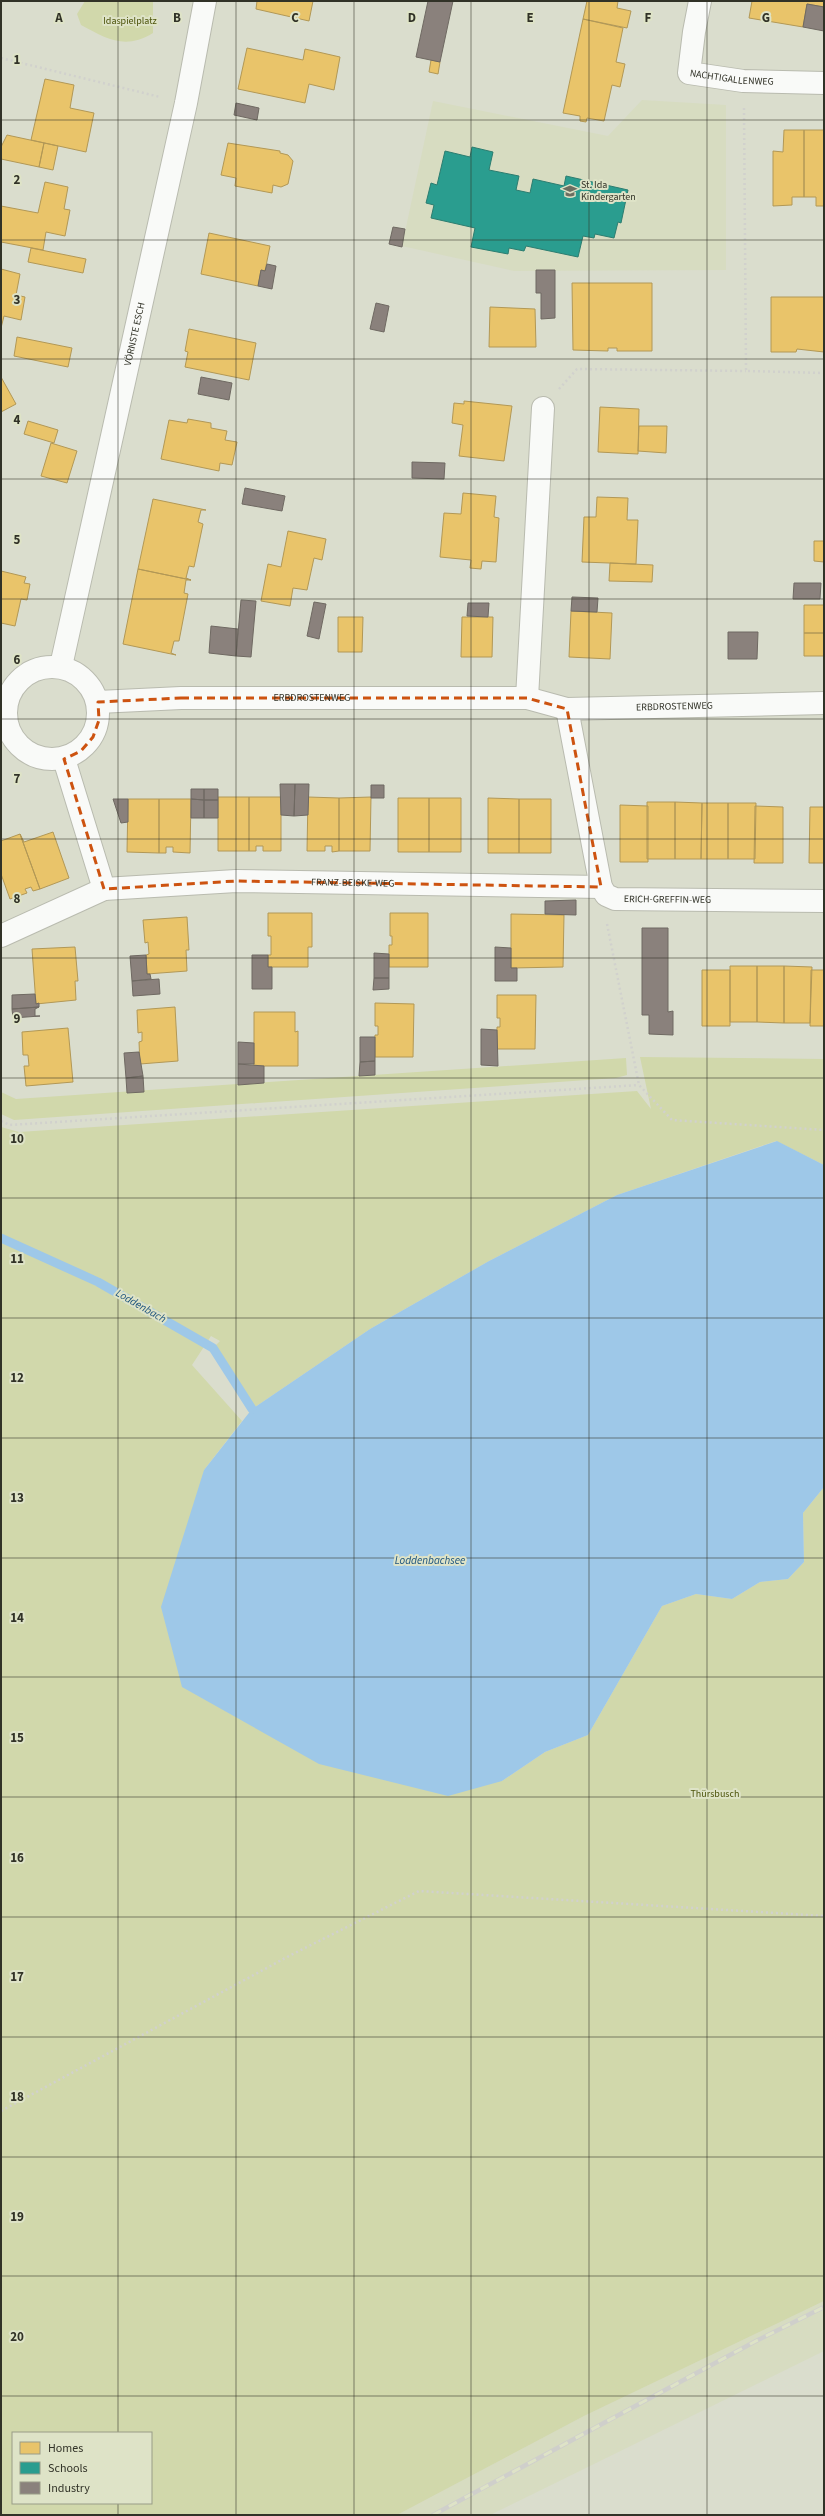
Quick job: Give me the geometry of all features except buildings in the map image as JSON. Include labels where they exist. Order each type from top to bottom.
[{"type":"street","name":"VÖRNSTE ESCH","points":[[61,666],[186,103],[205,1]]},
{"type":"street","name":"NACHTIGALLENWEG","points":[[700,1],[689,73],[743,82],[824,83]]},
{"type":"street","points":[[527,698],[543,408]]},
{"type":"street","points":[[61,666],[78,673],[91,686],[98,702],[99,720],[93,737],[81,751],[64,758],[44,759],[6,741],[5,689],[22,676],[40,667],[61,666]]},
{"type":"street","name":"ERBDROSTENWEG","points":[[98,702],[180,698],[527,698],[568,710],[824,703]]},
{"type":"street","points":[[568,710],[603,891]]},
{"type":"street","points":[[64,758],[104,889]]},
{"type":"street","name":"FRANZ-BEISKE-WEG","points":[[1,936],[104,889],[236,881],[603,891]]},
{"type":"street","name":"ERICH-GREFFIN-WEG","points":[[603,891],[615,899],[824,902]]},
{"type":"path","points":[[1,58],[186,103]]},
{"type":"path","points":[[743,82],[746,371]]},
{"type":"path","points":[[543,408],[576,369],[824,373]]},
{"type":"path","points":[[603,891],[607,920],[639,1085],[672,1120],[824,1130]]},
{"type":"path","points":[[1,1121],[10,1125],[639,1085]]},
{"type":"path","points":[[1,2111],[289,1956],[419,1891],[824,1916]]},
{"type":"highlighted area","points":[[181,698],[527,698],[567,709],[601,887],[236,881],[104,889],[64,759],[81,751],[93,737],[99,720],[98,702]]},
{"type":"shaded area","name":"St. Ida Kindergarten","points":[[642,100],[726,105],[726,270],[514,271],[402,246],[433,101],[608,136]]},
{"type":"shaded area","points":[[824,2301],[824,2351],[490,2515],[397,2515],[584,2416]]},
{"type":"green space","name":"Idaspielplatz","points":[[85,1],[153,1],[153,33],[134,41],[125,42],[116,41],[99,35],[81,25],[77,14]]},
{"type":"green space","name":"Thürsbusch","points":[[640,1057],[824,1059],[824,1165],[776,1141],[617,1195],[489,1261],[370,1329],[252,1409],[213,1348],[220,1341],[211,1336],[192,1365],[242,1421],[204,1470],[502,1781],[545,1752],[588,1735],[662,1606],[696,1594],[732,1599],[760,1582],[788,1579],[804,1562],[803,1513],[824,1487],[824,2301],[584,2416],[397,2515],[1,2515],[1,1127],[19,1132],[637,1091],[651,1109]]},
{"type":"green space","points":[[626,1058],[627,1075],[616,1078],[14,1120],[1,1114],[1,1092],[16,1099]]},
{"type":"water","name":"Loddenbachsee","points":[[777,1141],[824,1165],[824,1487],[803,1513],[804,1562],[788,1579],[760,1582],[732,1599],[696,1594],[662,1606],[588,1735],[545,1752],[502,1781],[448,1796],[319,1764],[182,1687],[161,1607],[204,1470],[252,1409],[370,1329],[489,1261],[617,1195]]},
{"type":"waterway","name":"Loddenbach","points":[[1,1238],[98,1282],[213,1348],[252,1409]]},
{"type":"railway","points":[[433,2515],[756,2341],[824,2307]]},
{"type":"place","name":"St. Ida Kindergarten","points":[[570,191]]}]
